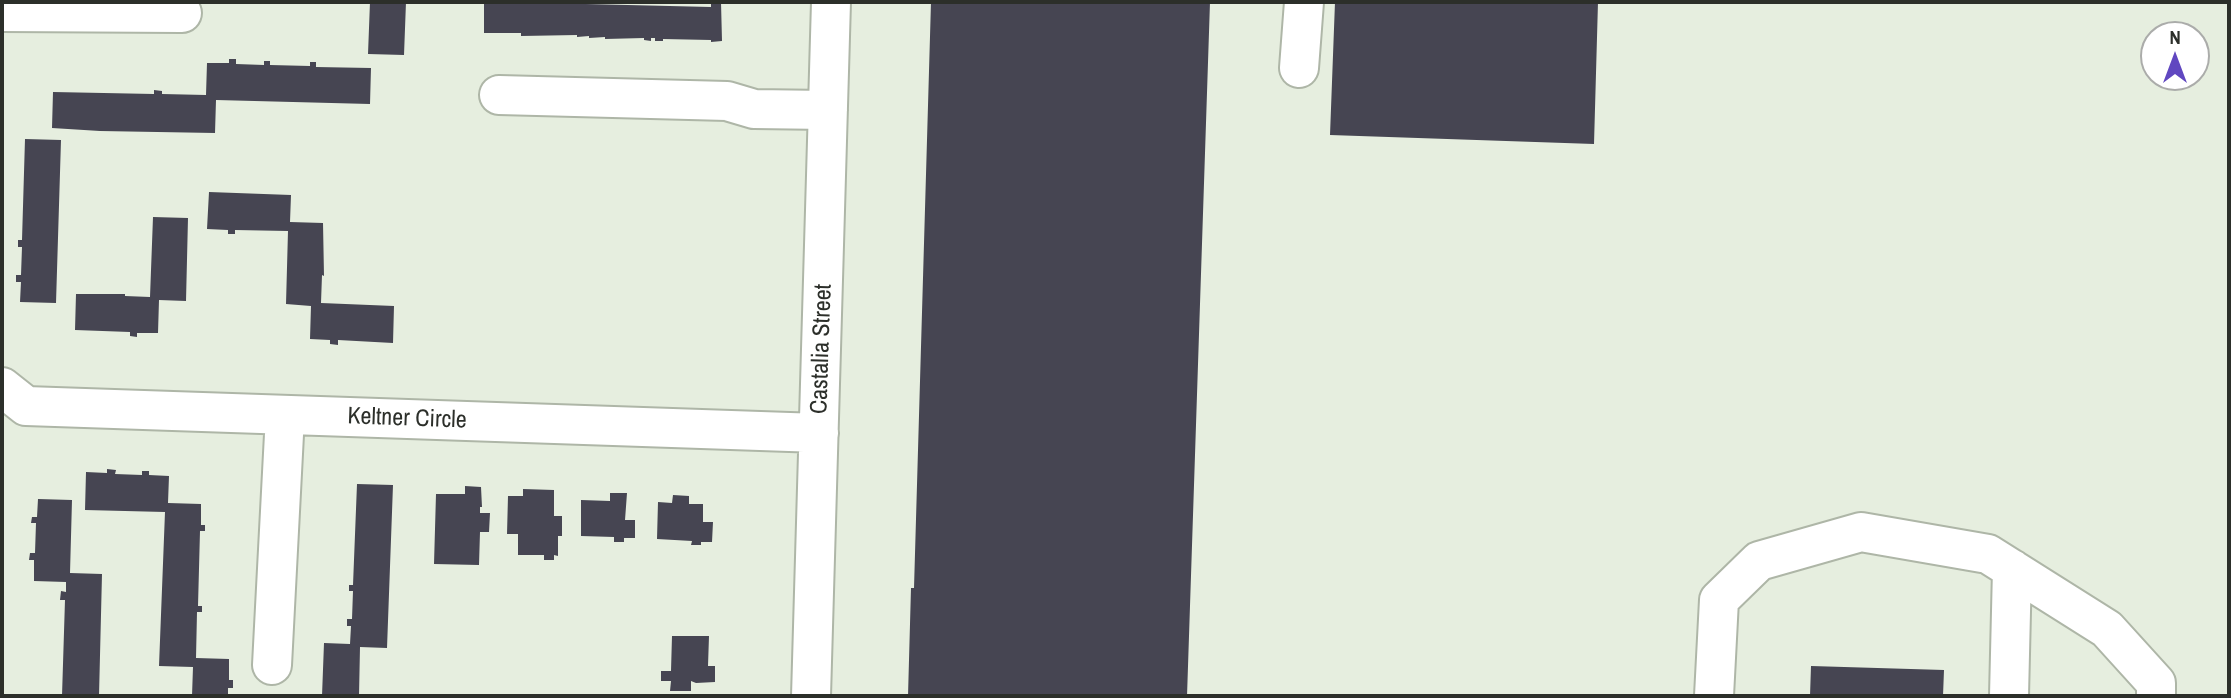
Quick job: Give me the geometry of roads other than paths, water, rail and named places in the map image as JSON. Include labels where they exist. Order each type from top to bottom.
[{"type":"street","name":"Castalia Street","points":[[811,696],[831,2]]},
{"type":"street","points":[[1299,68],[1304,2]]},
{"type":"street","points":[[2,12],[182,13]]},
{"type":"street","points":[[499,95],[727,101],[754,109],[828,110]]},
{"type":"street","name":"Keltner Circle","points":[[2,387],[26,406],[819,433]]},
{"type":"street","points":[[272,665],[285,415]]},
{"type":"street","points":[[1714,696],[1718,600],[1759,561],[1861,532],[1988,554],[2106,629],[2156,683],[2157,696]]},
{"type":"street","points":[[2009,696],[2012,569]]}]
